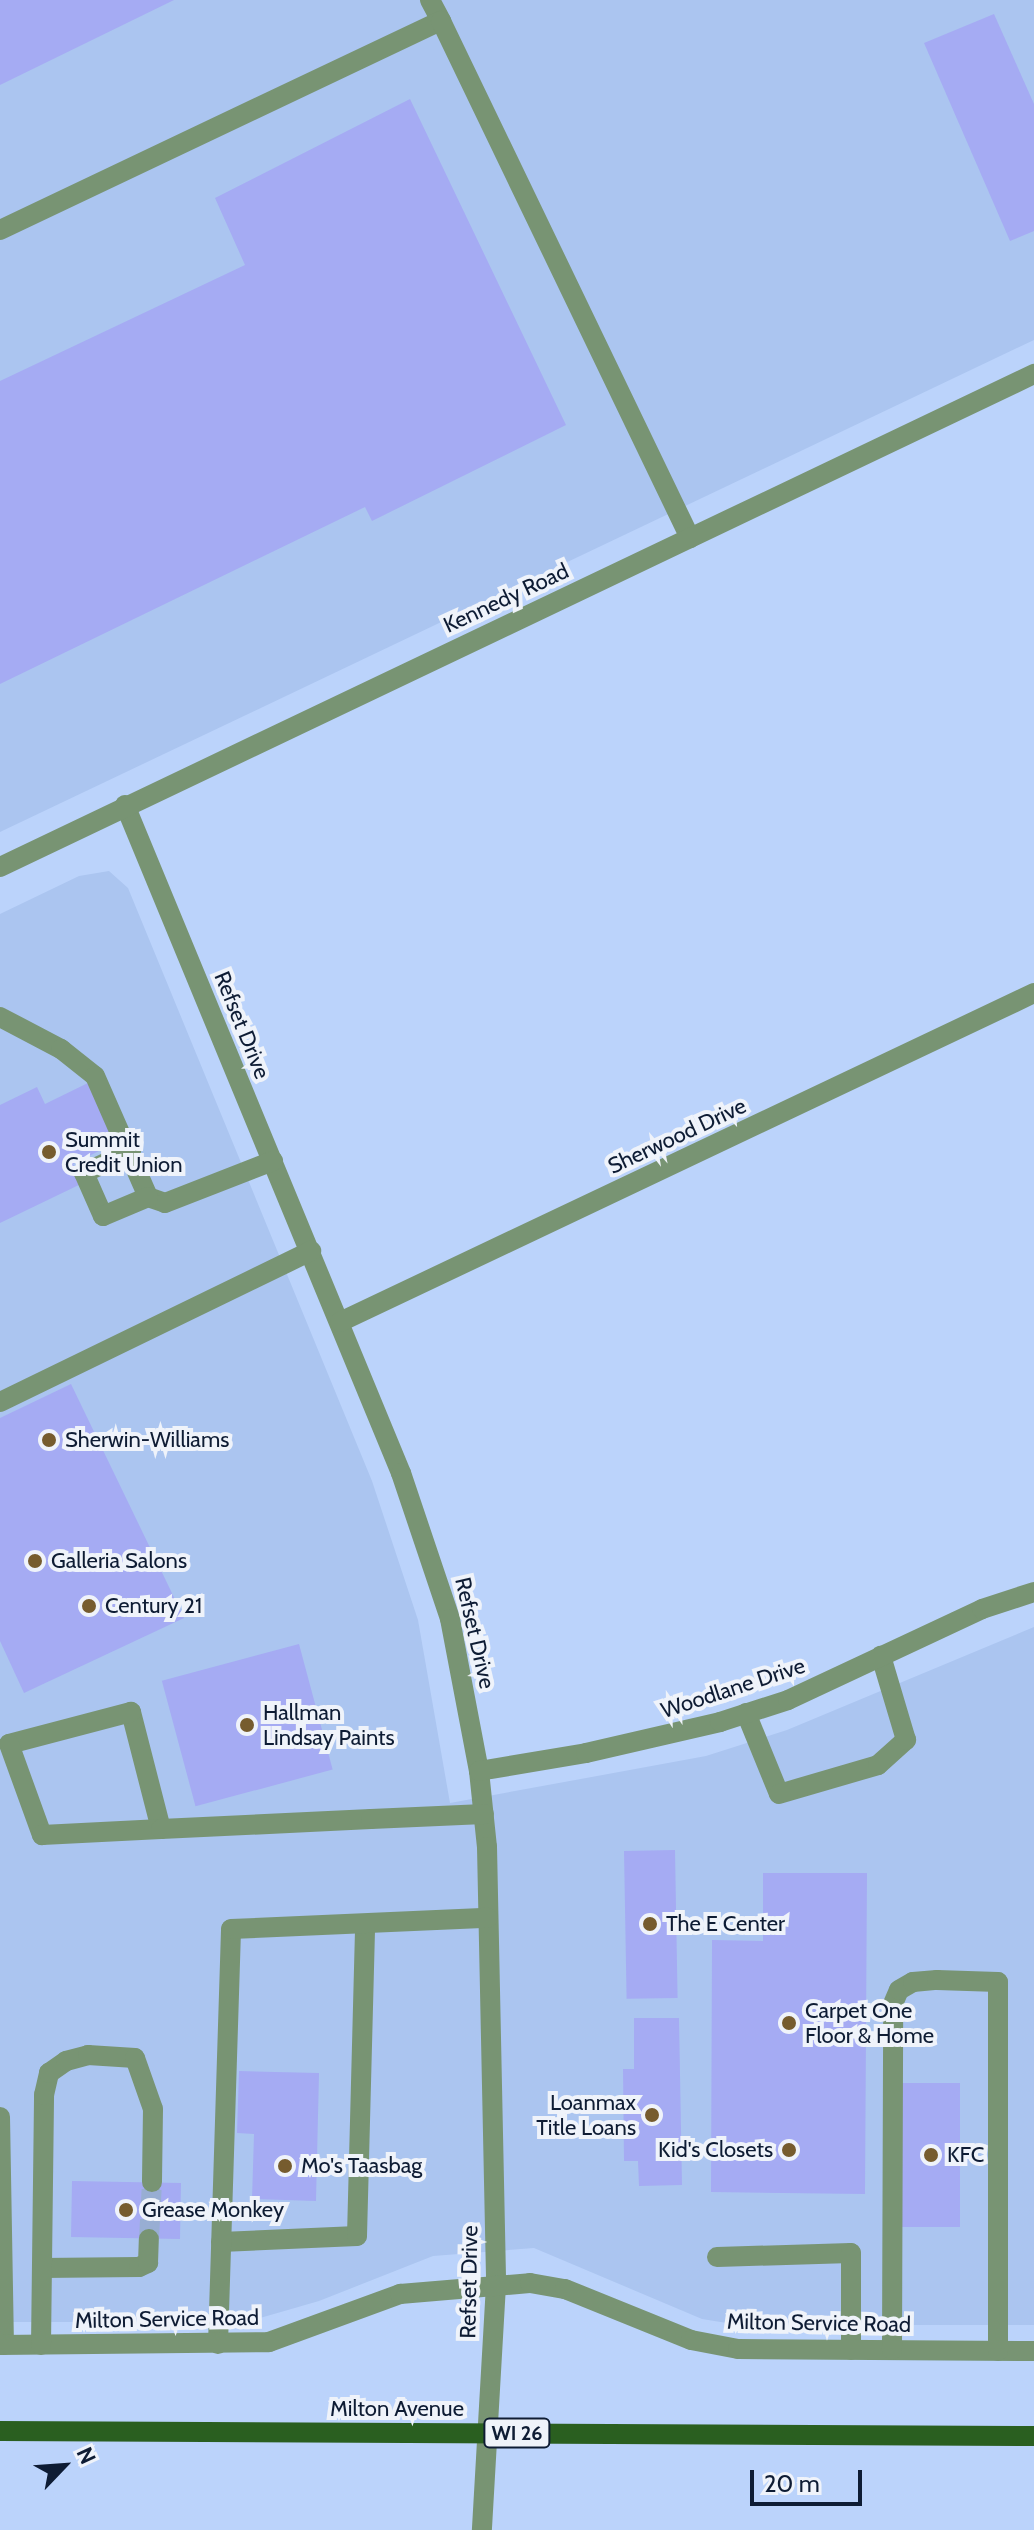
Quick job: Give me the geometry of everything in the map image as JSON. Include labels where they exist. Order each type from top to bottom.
[{"type":"main road","name":"Milton Avenue","points":[[0,2431],[1034,2436]]},
{"type":"street","points":[[430,0],[690,538]]},
{"type":"street","points":[[0,230],[441,21]]},
{"type":"street","name":"Kennedy Road","points":[[0,867],[1034,374]]},
{"type":"street","name":"Refset Drive","points":[[125,805],[340,1322],[430,1551],[450,1619],[479,1771],[488,1918],[496,2285],[482,2530]]},
{"type":"street","name":"Sherwood Drive","points":[[340,1322],[1034,993]]},
{"type":"street","points":[[0,1017],[61,1049],[95,1076],[131,1151],[148,1197]]},
{"type":"street","points":[[0,1041],[23,1030]]},
{"type":"street","points":[[131,1151],[84,1173],[103,1216],[148,1197],[165,1203],[273,1161]]},
{"type":"street","points":[[0,1402],[311,1251]]},
{"type":"street","name":"Woodlane Drive","points":[[479,1771],[586,1753],[746,1713],[982,1609],[1034,1592]]},
{"type":"street","points":[[746,1713],[779,1794],[878,1765],[906,1740],[881,1656]]},
{"type":"street","points":[[161,1829],[131,1712],[9,1744],[42,1835],[484,1814]]},
{"type":"street","points":[[218,2344],[231,1929],[488,1918]]},
{"type":"street","points":[[221,2242],[357,2236],[365,1924]]},
{"type":"street","points":[[892,2350],[893,2004],[899,1990],[913,1982],[937,1980],[998,1982],[998,2351]]},
{"type":"street","points":[[41,2345],[44,2095],[49,2073],[66,2061],[88,2055],[135,2058],[153,2109],[152,2182]]},
{"type":"street","points":[[0,2117],[2,2345]]},
{"type":"street","points":[[42,2268],[139,2267],[148,2263],[149,2239]]},
{"type":"street","points":[[717,2257],[851,2253],[851,2350]]},
{"type":"street","name":"Milton Service Road","points":[[2,2345],[269,2342],[400,2294],[530,2283],[565,2289],[691,2340],[738,2349],[1034,2351]]},
{"type":"shaded area","points":[[0,0],[1034,0],[1034,340],[0,832]]},
{"type":"shaded area","points":[[109,871],[128,888],[372,1481],[418,1620],[450,1803],[706,1756],[787,1730],[1034,1627],[1034,2325],[739,2325],[702,2319],[534,2248],[433,2256],[319,2301],[246,2322],[0,2322],[0,914],[79,876]]},
{"type":"building","points":[[0,0],[174,0],[0,85]]},
{"type":"building","points":[[994,14],[1034,104],[1034,231],[1010,241],[924,43]]},
{"type":"building","points":[[410,99],[566,425],[372,521],[365,507],[0,684],[0,381],[245,265],[215,198]]},
{"type":"building","name":"Summit Credit Union","points":[[92,1081],[121,1140],[73,1164],[83,1183],[0,1223],[0,1105],[37,1087],[45,1104]]},
{"type":"building","points":[[71,1384],[184,1618],[24,1693],[0,1641],[0,1418]]},
{"type":"building","name":"Hallman Lindsay Paints","points":[[299,1644],[333,1770],[195,1806],[162,1681]]},
{"type":"building","name":"The E Center","points":[[675,1850],[678,1998],[627,1999],[624,1851]]},
{"type":"building","name":"Carpet One Floor & Home","points":[[763,1873],[867,1873],[865,2194],[711,2192],[712,1940],[763,1941]]},
{"type":"building","name":"Loanmax Title Loans","points":[[634,2018],[679,2018],[682,2185],[639,2186],[638,2161],[624,2161],[623,2069],[634,2069]]},
{"type":"building","name":"Mo's Taasbag","points":[[239,2071],[319,2073],[316,2201],[252,2199],[254,2134],[237,2133]]},
{"type":"building","name":"KFC","points":[[901,2083],[960,2083],[960,2227],[901,2227]]},
{"type":"building","name":"Grease Monkey","points":[[72,2181],[181,2183],[180,2239],[71,2237]]},
{"type":"tunnel","points":[[149,2239],[152,2182]]},
{"type":"place","name":"Summit Credit Union","points":[[49,1152]]},
{"type":"place","name":"Sherwin-Williams","points":[[49,1440]]},
{"type":"place","name":"Galleria Salons","points":[[35,1561]]},
{"type":"place","name":"Century 21","points":[[89,1606]]},
{"type":"place","name":"Hallman Lindsay Paints","points":[[247,1725]]},
{"type":"place","name":"The E Center","points":[[650,1924]]},
{"type":"place","name":"Carpet One Floor & Home","points":[[789,2023]]},
{"type":"place","name":"Loanmax Title Loans","points":[[652,2115]]},
{"type":"place","name":"Kid's Closets","points":[[789,2150]]},
{"type":"place","name":"KFC","points":[[931,2155]]},
{"type":"place","name":"Mo's Taasbag","points":[[285,2166]]},
{"type":"place","name":"Grease Monkey","points":[[126,2210]]}]
